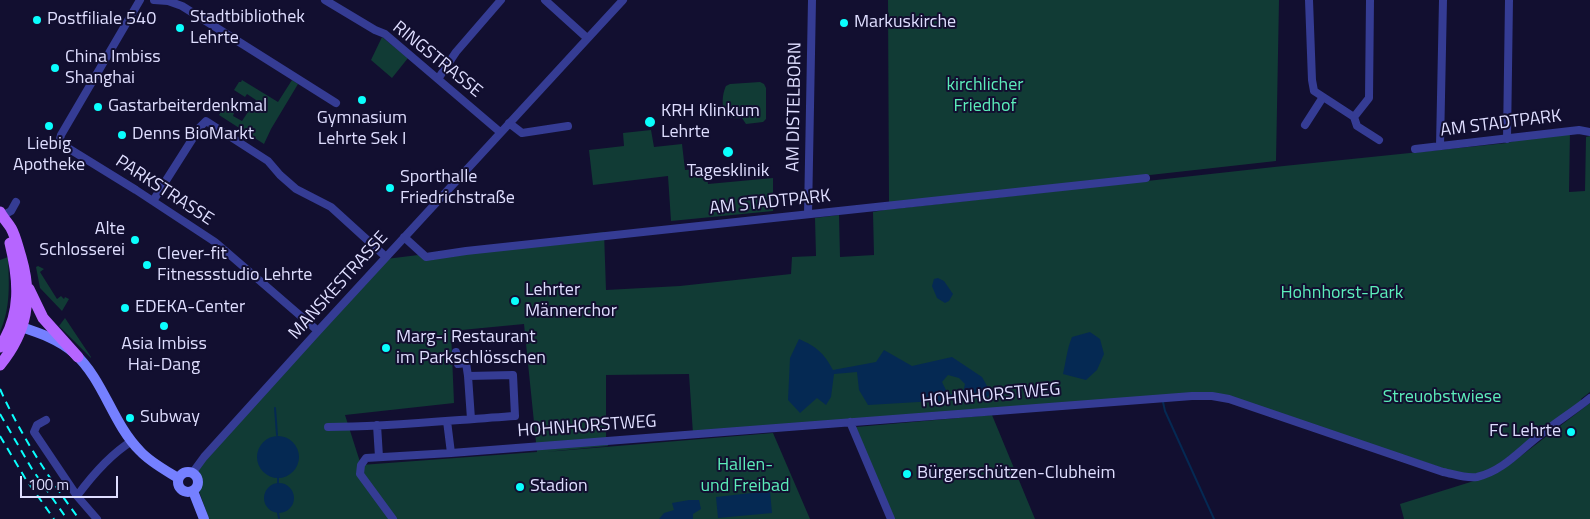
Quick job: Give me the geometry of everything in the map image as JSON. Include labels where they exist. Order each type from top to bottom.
[{"type":"main road","points":[[1,214],[12,229],[27,283],[42,318],[78,357]]},
{"type":"main road","points":[[0,347],[18,326],[17,284],[12,255],[1,214]]},
{"type":"main road","points":[[0,365],[12,349],[18,326],[27,305],[27,283]]},
{"type":"street","name":"PARKSTRASSE","points":[[140,0],[60,139],[63,144],[215,242],[318,331]]},
{"type":"street","points":[[154,0],[168,1],[182,6],[336,103]]},
{"type":"street","name":"RINGSTRASSE","points":[[325,0],[374,30],[385,34],[500,132]]},
{"type":"street","points":[[438,79],[456,52],[501,0]]},
{"type":"street","points":[[545,0],[588,38]]},
{"type":"street","name":"MANSKESTRASSE","points":[[193,472],[204,457],[318,331],[623,0]]},
{"type":"street","name":"AM DISTELBORN","points":[[808,214],[812,0]]},
{"type":"street","points":[[1309,0],[1314,91],[1354,117],[1358,126],[1379,140]]},
{"type":"street","points":[[1354,117],[1369,98],[1370,0]]},
{"type":"street","points":[[1440,146],[1443,0]]},
{"type":"street","points":[[1507,139],[1509,0]]},
{"type":"street","points":[[1305,125],[1322,97]]},
{"type":"street","points":[[153,201],[200,127],[206,121],[268,161],[296,189],[331,207],[386,257]]},
{"type":"street","points":[[509,122],[522,133],[568,126]]},
{"type":"street","name":"AM STADTPARK","points":[[1415,149],[1578,130],[1590,132]]},
{"type":"street","name":"AM STADTPARK","points":[[404,237],[426,257],[473,250],[1146,178]]},
{"type":"street","points":[[1,214],[9,212],[16,202]]},
{"type":"street","points":[[18,326],[58,342],[78,357],[91,372],[132,440],[147,458],[178,478]]},
{"type":"street","points":[[456,352],[458,364],[466,363],[470,419]]},
{"type":"street","points":[[328,427],[514,416],[513,375],[468,376]]},
{"type":"street","name":"HOHNHORSTWEG","points":[[393,519],[360,474],[361,465],[366,458],[450,450],[1155,398],[1212,396],[1229,399],[1443,472],[1475,478],[1502,466],[1590,398]]},
{"type":"street","points":[[46,420],[38,425],[34,432],[77,496],[97,519]]},
{"type":"street","points":[[447,421],[450,450]]},
{"type":"street","points":[[850,422],[891,519]]},
{"type":"street","points":[[377,425],[379,457]]},
{"type":"street","points":[[77,496],[112,456],[132,440]]},
{"type":"street","points":[[183,472],[193,472],[198,480],[198,485],[193,491],[181,490],[178,478],[183,472]]},
{"type":"street","points":[[193,491],[204,519]]},
{"type":"green space","name":"kirchlicher Friedhof","points":[[888,0],[1279,0],[1276,161],[889,204]]},
{"type":"green space","points":[[382,37],[408,58],[392,78],[371,60]]},
{"type":"green space","points":[[242,80],[278,102],[292,80],[298,84],[264,144],[219,115],[224,106],[234,113],[233,116],[242,121],[256,100],[247,94],[245,97],[234,90]]},
{"type":"green space","points":[[760,82],[766,88],[766,119],[763,122],[746,124],[742,118],[733,118],[727,115],[723,107],[726,86],[730,84]]},
{"type":"green space","points":[[651,130],[654,147],[682,144],[685,170],[706,168],[708,184],[773,178],[773,211],[671,221],[668,176],[593,185],[589,150],[624,146],[623,133]]},
{"type":"green space","name":"Hohnhorst-Park","points":[[1570,130],[1569,192],[1585,191],[1586,137],[1590,136],[1590,392],[1581,399],[1581,402],[1492,469],[1474,475],[1448,470],[1219,394],[693,434],[689,374],[606,375],[606,440],[608,446],[545,452],[773,433],[810,519],[209,519],[199,491],[203,481],[197,470],[386,259],[604,232],[606,290],[680,286],[791,274],[792,257],[816,256],[815,218],[839,215],[840,257],[874,255],[873,212],[884,209],[1507,143],[1546,132]],"holes":[[[524,324],[537,452],[361,465],[345,415],[454,403],[451,331]]]},
{"type":"green space","points":[[8,257],[8,304],[0,332],[0,260]]},
{"type":"green space","points":[[36,267],[44,269],[40,272],[57,299],[61,296],[64,299],[65,297],[69,299],[62,311],[40,288]]},
{"type":"green space","points":[[65,318],[91,357],[91,358],[59,326]]},
{"type":"green space","name":"FC Lehrte","points":[[1590,403],[1590,519],[1404,519],[1400,504],[1477,480],[1513,462]]},
{"type":"green space","points":[[992,415],[1035,519],[892,519],[856,427]]},
{"type":"water","points":[[938,278],[944,281],[953,294],[949,301],[945,303],[937,298],[932,286],[934,279]]},
{"type":"water","points":[[1090,332],[1100,339],[1104,354],[1097,370],[1086,380],[1063,374],[1072,337]]},
{"type":"water","points":[[799,339],[819,351],[833,370],[876,362],[884,350],[912,366],[952,357],[982,377],[991,393],[986,398],[868,405],[859,390],[857,372],[834,374],[831,397],[826,405],[817,398],[800,413],[788,400],[790,358]],"holes":[[[948,375],[959,378],[965,384],[963,392],[955,396],[947,392],[942,382]]]},
{"type":"water","points":[[282,436],[290,439],[296,445],[299,457],[296,469],[290,475],[274,478],[266,475],[260,469],[257,453],[260,445],[266,439]]},
{"type":"water","points":[[279,483],[290,487],[294,498],[290,509],[279,513],[268,509],[264,498],[268,487]]},
{"type":"water","points":[[770,491],[772,513],[718,518],[716,497]]},
{"type":"water","points":[[699,500],[701,509],[693,514],[693,519],[659,519],[664,513],[674,510],[672,503]]},
{"type":"waterway","points":[[1163,402],[1165,411],[1214,519]]},
{"type":"waterway","points":[[275,408],[277,435]]},
{"type":"waterway","points":[[278,478],[278,483]]},
{"type":"waterway","points":[[278,513],[279,518]]},
{"type":"railway","points":[[0,389],[36,456],[79,519]]},
{"type":"railway","points":[[0,414],[32,469],[67,519]]},
{"type":"railway","points":[[0,436],[25,478],[54,519]]},
{"type":"place","name":"Postfiliale 540","points":[[37,20]]},
{"type":"place","name":"Markuskirche","points":[[844,23]]},
{"type":"place","name":"Stadtbibliothek Lehrte","points":[[180,28]]},
{"type":"place","name":"China Imbiss Shanghai","points":[[55,68]]},
{"type":"place","name":"Gymnasium Lehrte Sek I","points":[[362,100]]},
{"type":"place","name":"Gastarbeiterdenkmal","points":[[98,107]]},
{"type":"place","name":"KRH Klinkum Lehrte","points":[[650,122]]},
{"type":"place","name":"Liebig Apotheke","points":[[49,126]]},
{"type":"place","name":"Denns BioMarkt","points":[[122,135]]},
{"type":"place","name":"Tagesklinik","points":[[728,152]]},
{"type":"place","name":"Sporthalle Friedrichstraße","points":[[390,188]]},
{"type":"place","name":"Alte Schlosserei","points":[[135,240]]},
{"type":"place","name":"Clever-fit Fitnessstudio Lehrte","points":[[147,265]]},
{"type":"place","name":"Lehrter Männerchor","points":[[515,301]]},
{"type":"place","name":"EDEKA-Center","points":[[125,308]]},
{"type":"place","name":"Asia Imbiss Hai-Dang","points":[[164,326]]},
{"type":"place","name":"Marg-i Restaurant im Parkschlösschen","points":[[386,348]]},
{"type":"place","name":"Subway","points":[[130,418]]},
{"type":"place","name":"FC Lehrte","points":[[1571,432]]},
{"type":"place","name":"Bürgerschützen-Clubheim","points":[[907,474]]},
{"type":"place","name":"Stadion","points":[[520,487]]},
{"type":"park label","name":"Streuobstwiese","points":[[1442,398]]},
{"type":"park label","name":"Hallen- und Freibad","points":[[745,476]]}]
